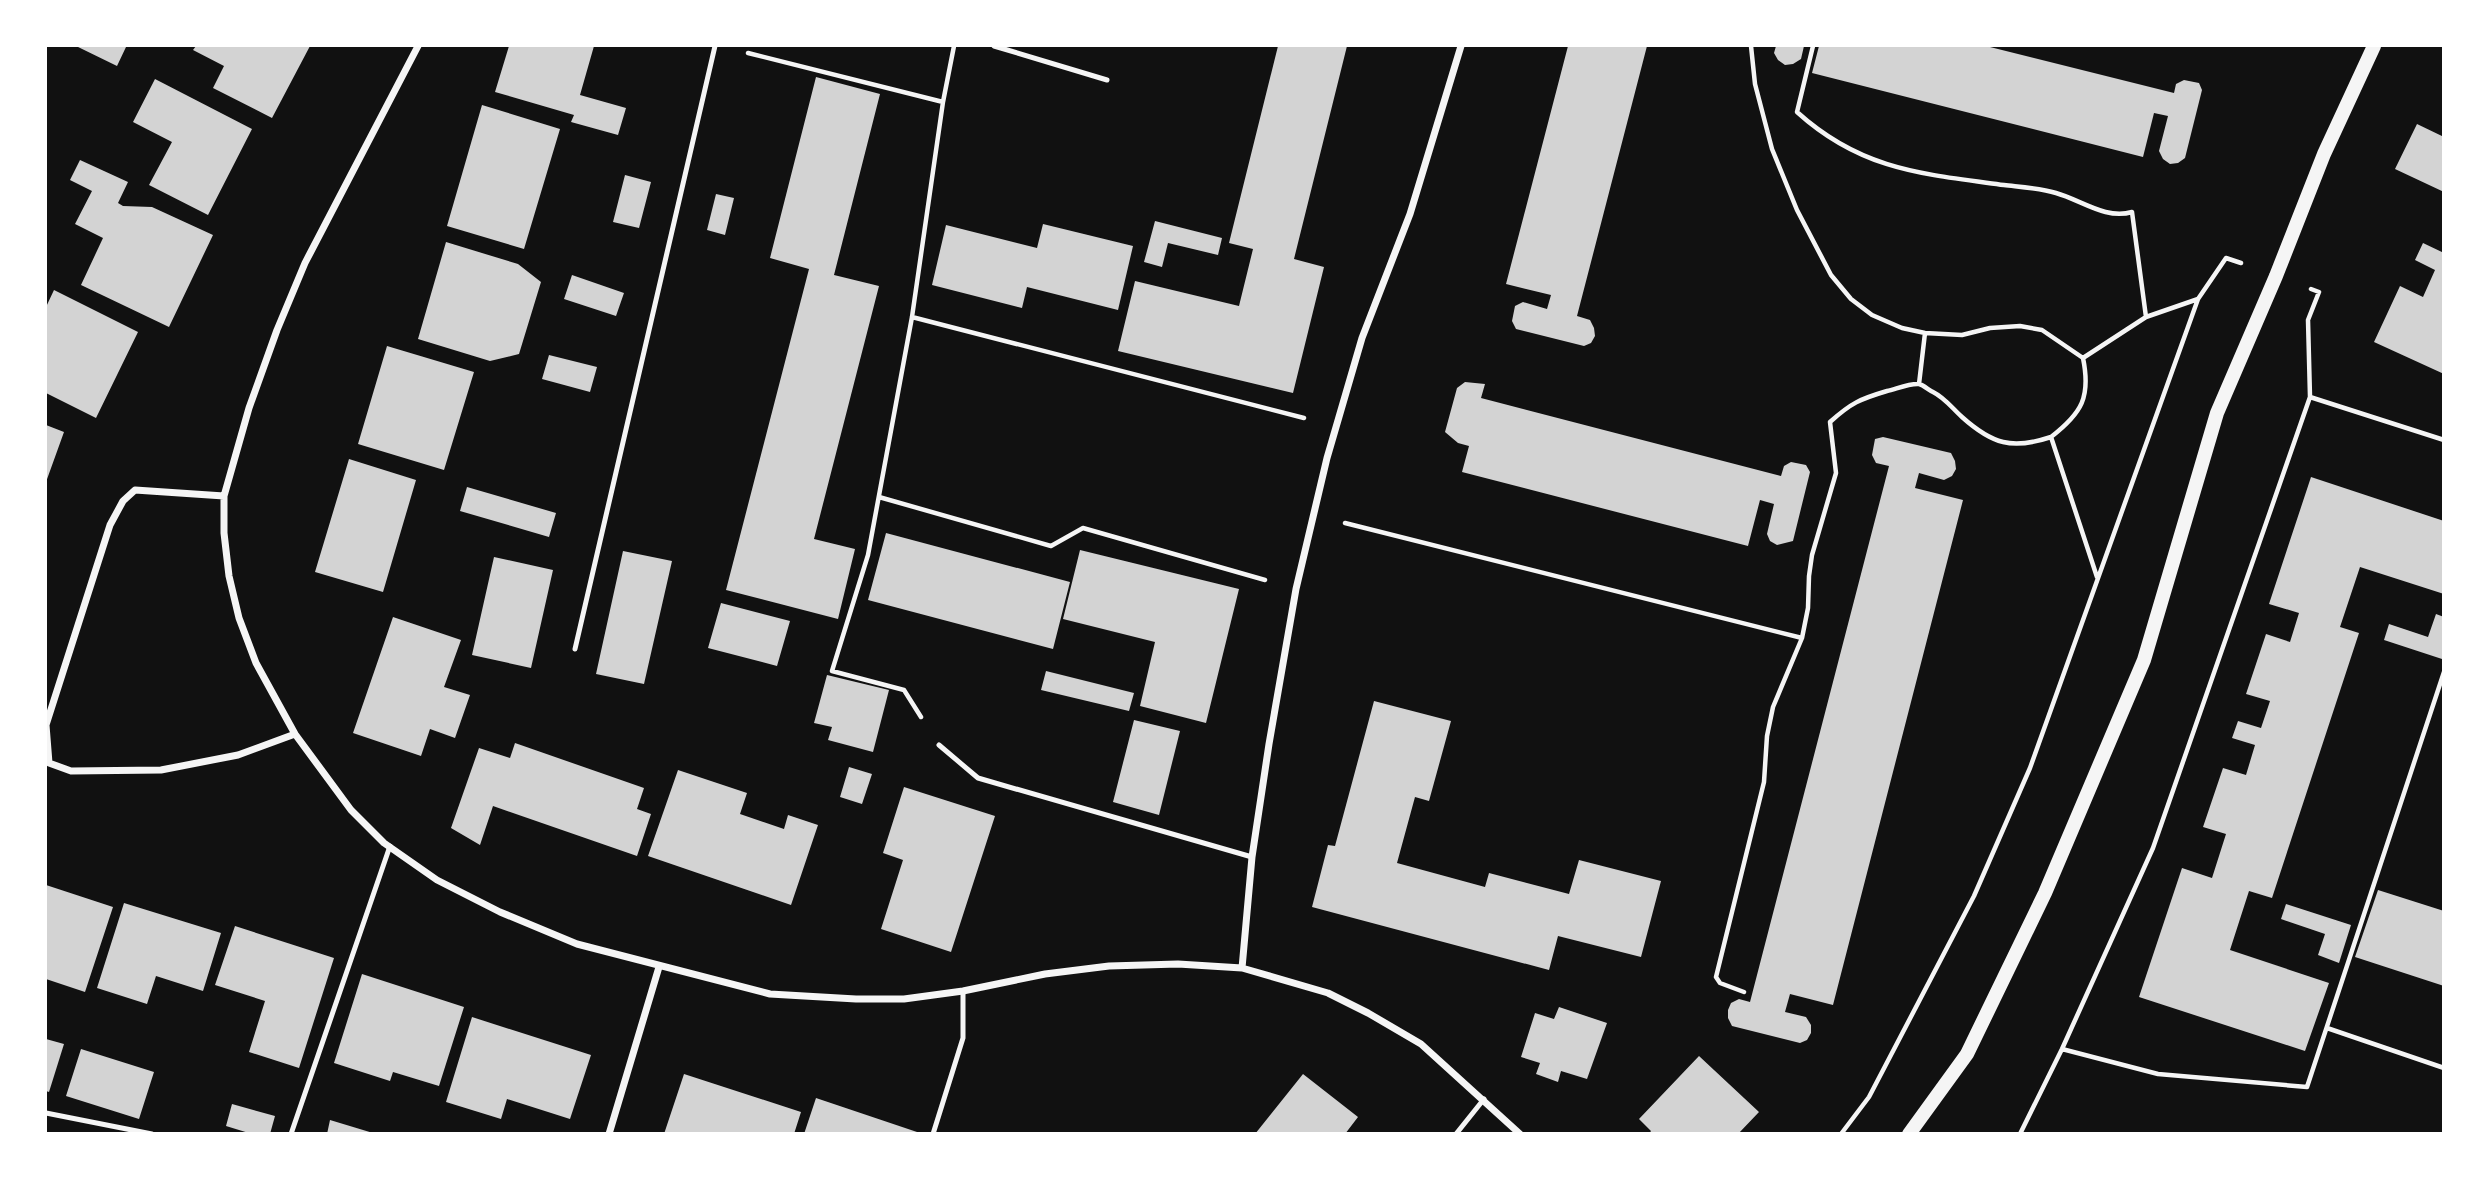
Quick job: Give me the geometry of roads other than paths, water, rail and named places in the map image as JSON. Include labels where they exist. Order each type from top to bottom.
[{"type":"main road","points":[[1909,1133],[1967,1054],[2045,893],[2144,660],[2217,413],[2276,276],[2324,154],[2374,46]]},
{"type":"street","points":[[418,46],[300,274],[276,330],[248,408],[223,496],[229,576],[239,618],[256,663],[295,734],[351,810],[390,846],[437,880],[500,912],[577,944],[770,994],[904,999],[963,991],[1045,974],[1109,966],[1178,964],[1242,968],[1328,993],[1421,1044],[1520,1133]]},
{"type":"street","points":[[1242,968],[1252,857],[1296,589],[1327,458],[1362,338],[1410,214],[1461,46]]},
{"type":"street","points":[[223,496],[135,490],[123,501],[110,525],[46,726],[47,764],[71,771],[161,769],[238,755],[295,734]]},
{"type":"street","points":[[609,1133],[659,967]]},
{"type":"lane","points":[[575,649],[715,46]]},
{"type":"lane","points":[[994,46],[1107,80]]},
{"type":"lane","points":[[939,745],[978,778],[1252,857]]},
{"type":"lane","points":[[291,1133],[390,846]]},
{"type":"lane","points":[[933,1133],[962,1038],[963,991]]},
{"type":"lane","points":[[1456,1133],[1484,1099]]},
{"type":"lane","points":[[46,1113],[152,1133]]}]
